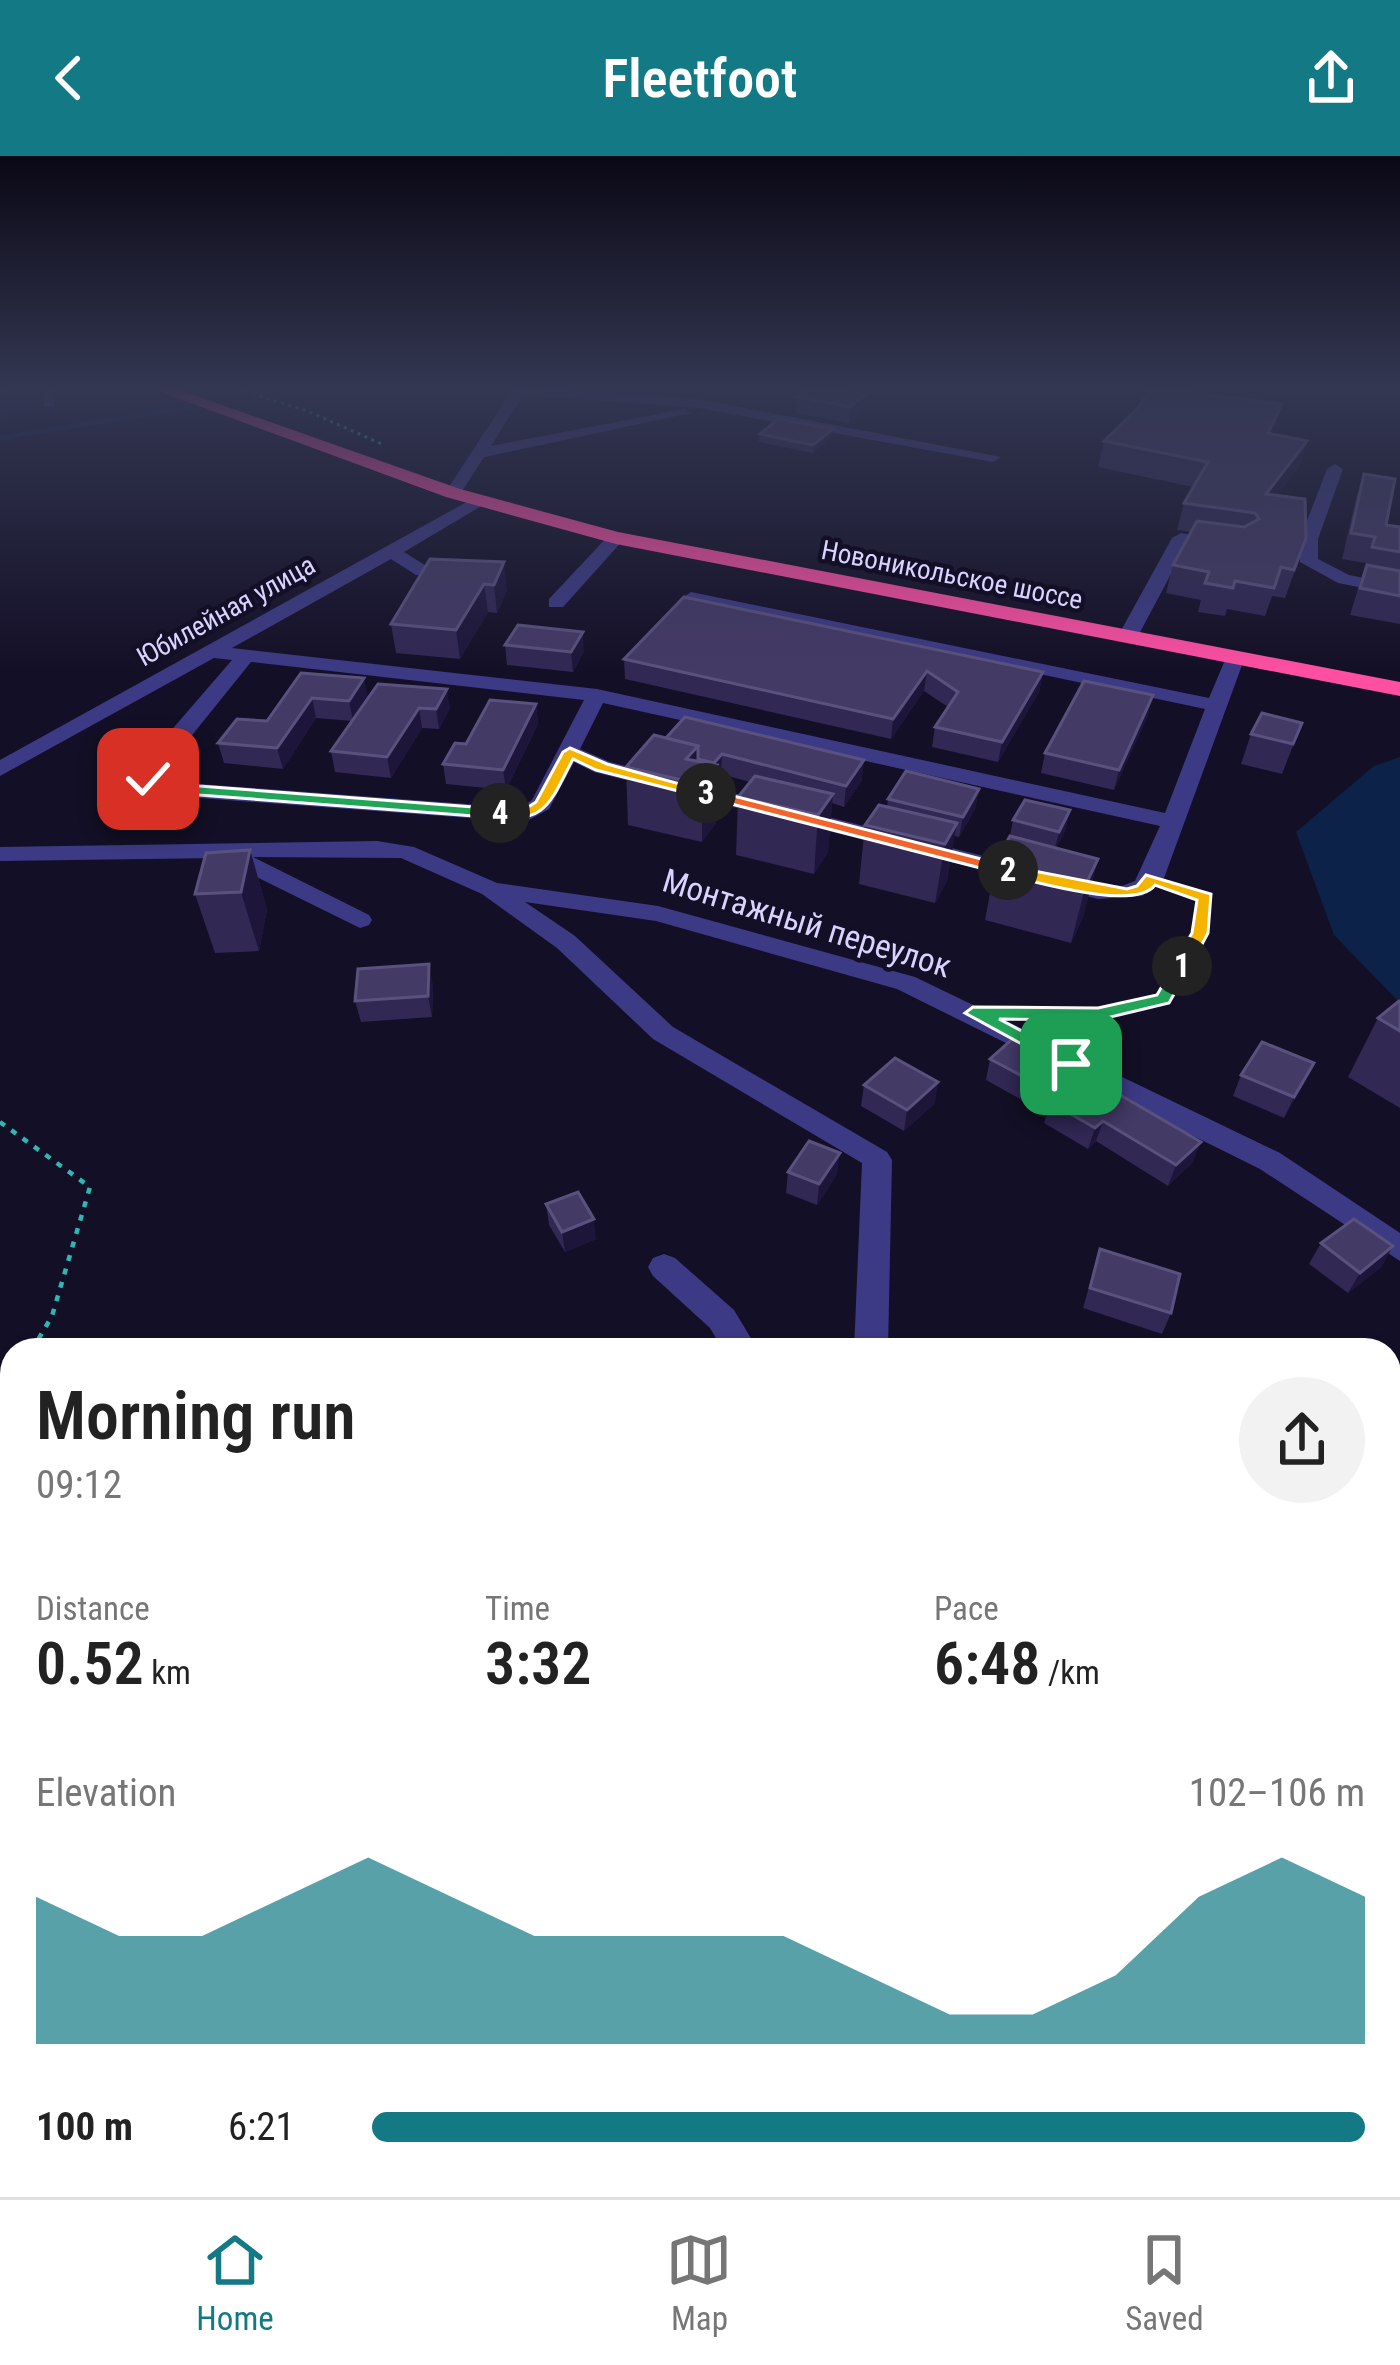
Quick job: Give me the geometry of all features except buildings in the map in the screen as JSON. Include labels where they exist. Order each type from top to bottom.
[{"type":"highway","name":"Новоникольское шоссе","points":[[423,482],[616,538],[1400,689]]},
{"type":"street","points":[[453,493],[460,482]]},
{"type":"street","points":[[1330,482],[1309,539],[1309,562],[1344,579],[1400,590]]},
{"type":"street","name":"Юбилейная улица","points":[[0,769],[480,502]]},
{"type":"street","points":[[556,603],[616,538]]},
{"type":"street","points":[[1128,636],[1181,538],[1237,544]]},
{"type":"street","points":[[391,551],[422,571]]},
{"type":"street","points":[[692,598],[1219,706]]},
{"type":"street","points":[[206,652],[598,695],[1174,822]]},
{"type":"street","points":[[246,656],[151,768],[148,779],[199,791],[525,815],[542,804],[598,695]]},
{"type":"street","points":[[570,752],[602,767],[648,779],[1063,884],[1127,894],[1143,890],[1151,878],[1235,658]]},
{"type":"street","points":[[0,854],[218,848],[406,852],[491,889],[566,942],[662,1033],[877,1160],[871,1338]]},
{"type":"street","points":[[218,848],[360,920]]},
{"type":"street","name":"Монтажный переулок","points":[[491,889],[658,914],[906,983],[1270,1161],[1400,1249]]},
{"type":"street","points":[[664,1267],[722,1318],[730,1338]]},
{"type":"path","points":[[973,1013],[1098,1014],[1163,999],[1200,933],[1206,898],[1151,878]]},
{"type":"path","points":[[0,1123],[90,1186],[52,1316],[39,1338]]},
{"type":"water","points":[[1400,757],[1400,1003],[1334,935],[1296,832],[1374,766]]},
{"type":"route","points":[[148,779],[199,791],[525,815],[542,804],[570,752],[602,767],[1063,884],[1127,894],[1143,890],[1151,878],[1206,898],[1200,933],[1163,999],[1098,1014],[973,1013],[1071,1064]]}]
